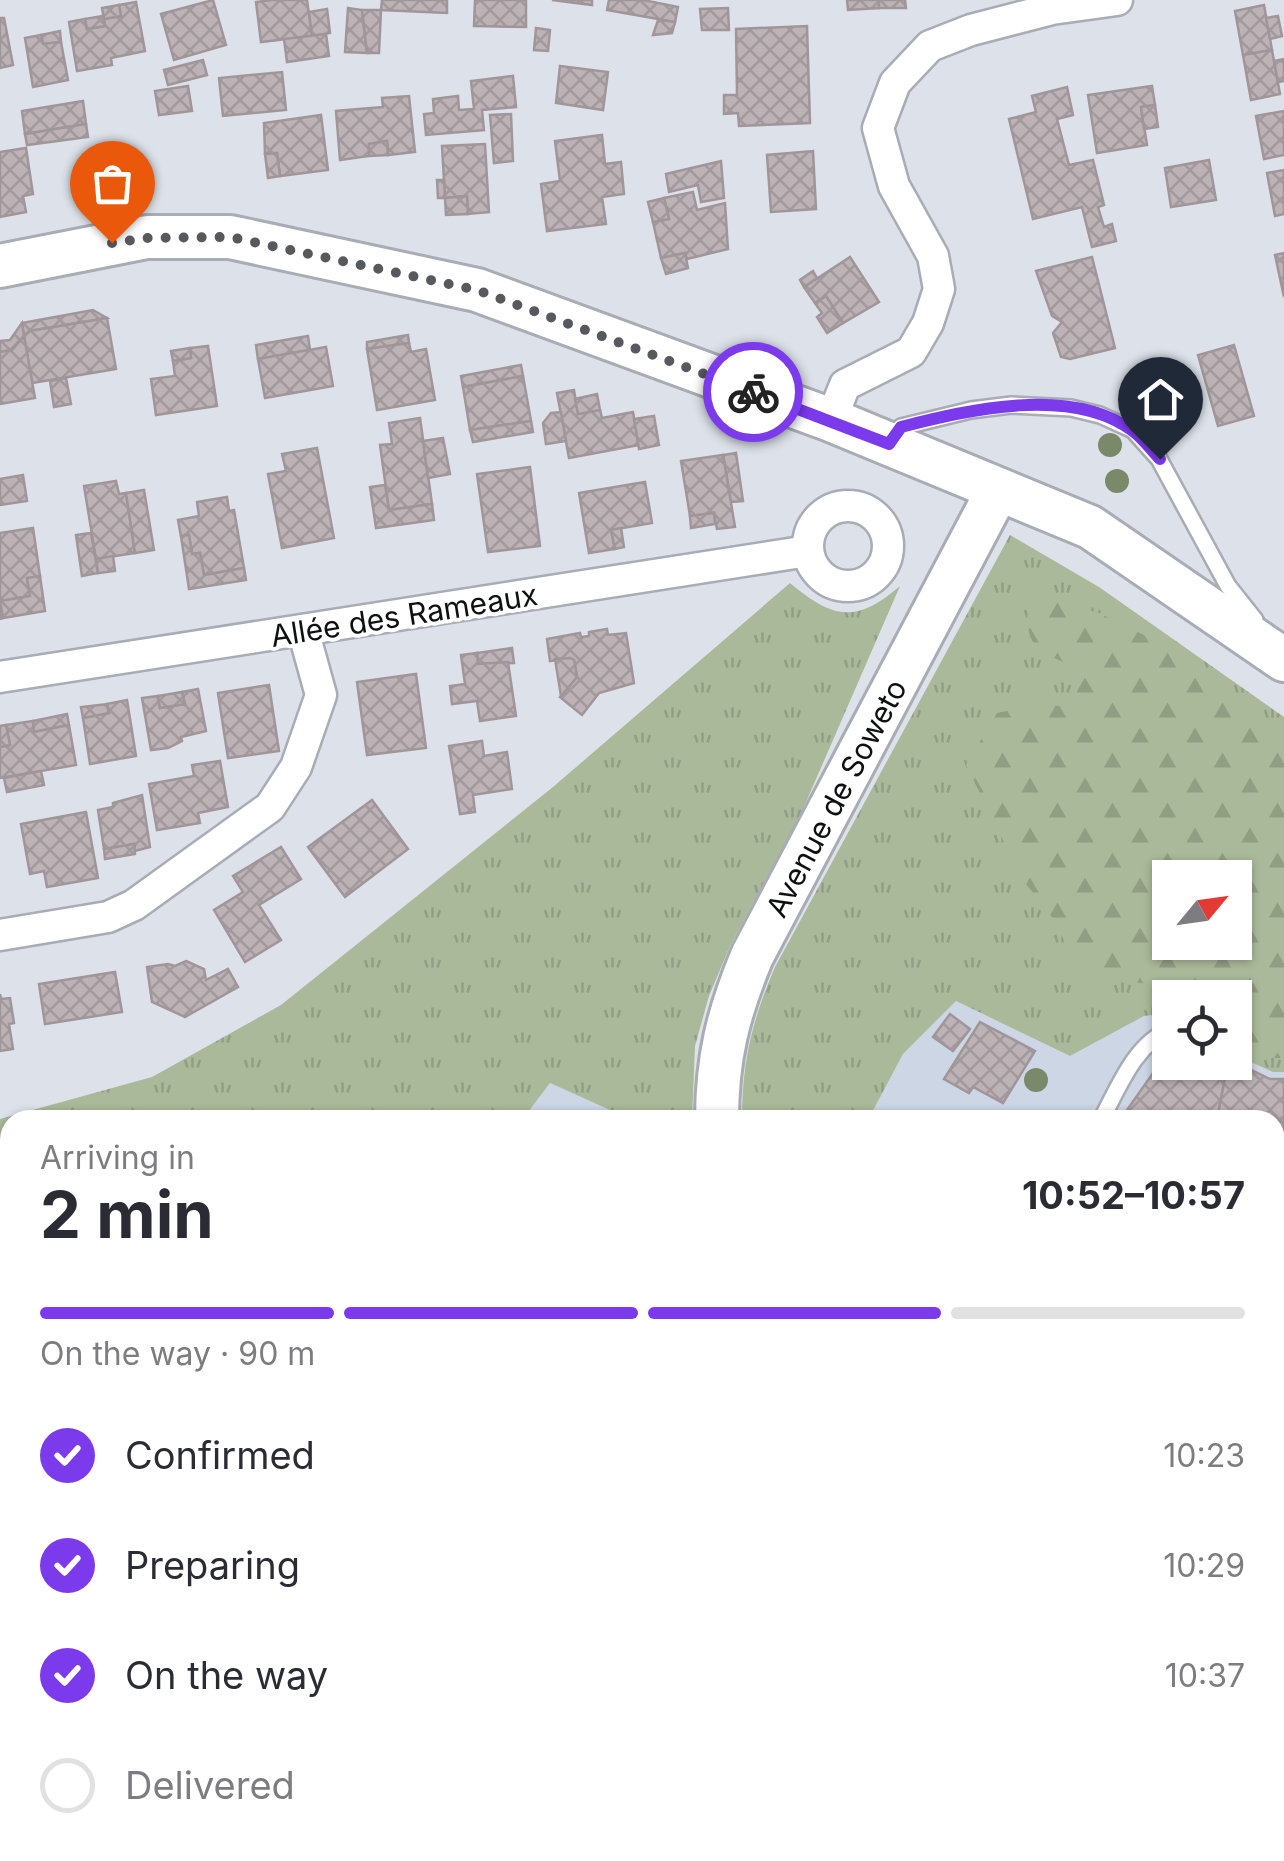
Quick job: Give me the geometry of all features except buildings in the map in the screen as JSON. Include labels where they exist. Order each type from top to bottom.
[{"type":"street","points":[[831,420],[845,384],[910,352],[928,323],[939,288],[934,256],[894,186],[878,128],[895,83],[930,46],[971,30],[1052,4],[1117,0]]},
{"type":"street","points":[[0,266],[147,238],[230,237],[477,290],[831,420],[1090,527],[1284,660]]},
{"type":"street","name":"Avenue de Soweto","points":[[717,1110],[720,1050],[732,1004],[752,956],[998,490]]},
{"type":"street","name":"Allée des Rameaux","points":[[0,677],[808,551]]},
{"type":"street","points":[[0,935],[108,917],[134,905],[270,807],[296,767],[321,695],[303,630]]},
{"type":"lane","points":[[889,444],[901,427],[1010,405],[1071,408],[1100,415],[1133,430],[1160,459],[1228,586],[1284,652]]},
{"type":"lane","points":[[1106,1110],[1139,1053],[1152,1039]]},
{"type":"shaded area","points":[[956,1001],[1070,1056],[1152,1015],[1152,1080],[1252,1080],[1252,1062],[1273,1072],[1284,1072],[1284,1110],[873,1110],[903,1054]]},
{"type":"shaded area","points":[[550,1083],[610,1110],[530,1110]]},
{"type":"green space","points":[[1010,535],[1099,587],[1284,717],[1284,1072],[1273,1072],[1252,1063],[1252,980],[1152,980],[1152,1015],[1070,1056],[956,1001],[903,1054],[873,1110],[742,1110],[750,1042],[775,967]]},
{"type":"green space","points":[[790,583],[819,604],[845,612],[870,607],[900,586],[800,816],[730,946],[709,996],[695,1046],[692,1110],[610,1110],[550,1083],[530,1110],[33,1110],[152,1077],[281,1005],[553,787]]},
{"type":"green space","points":[[1048,599],[1099,613],[1144,635],[1284,734],[1284,1058],[1260,1058],[1252,1042],[1252,980],[1152,980],[1152,984],[1083,976],[1048,910],[1024,882],[966,765],[997,713],[1039,704],[1059,706],[1079,697],[1068,664],[1034,644],[1028,629],[1028,605]]},
{"type":"way so far","points":[[112,243],[147,238],[230,237],[477,290],[753,392]]},
{"type":"route","points":[[753,392],[889,444],[901,427],[971,410],[1010,405],[1071,408],[1100,415],[1133,430],[1160,459]]}]
